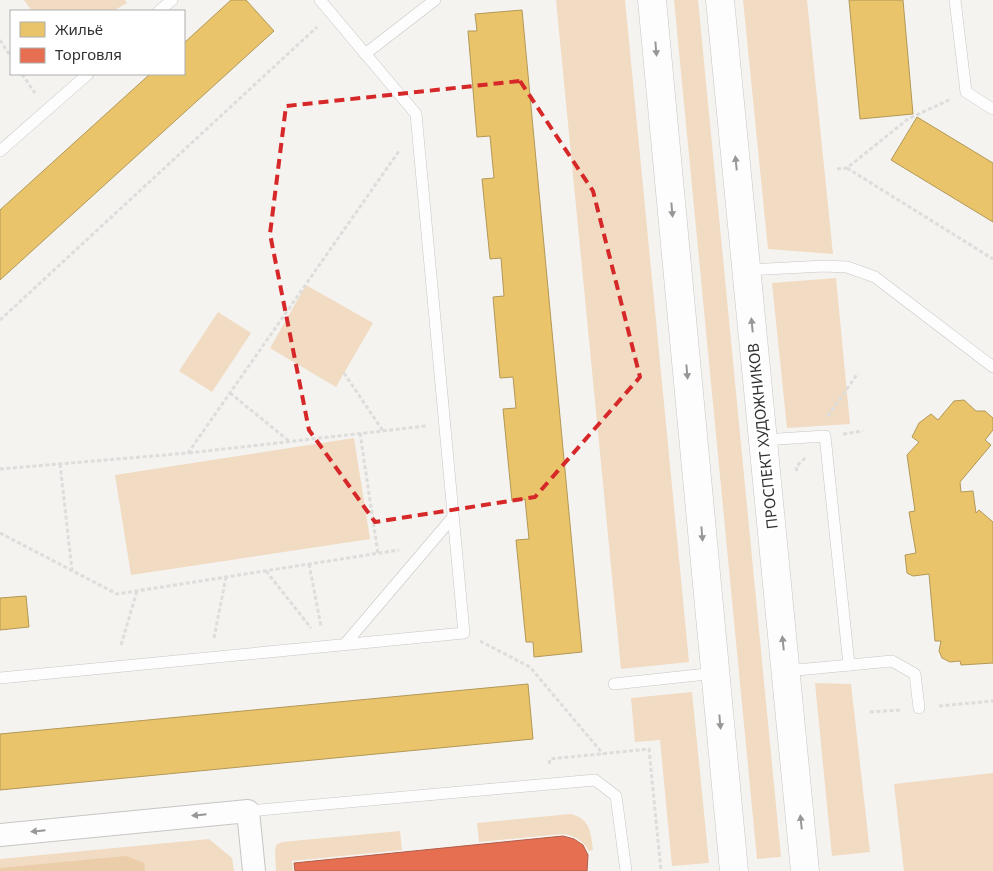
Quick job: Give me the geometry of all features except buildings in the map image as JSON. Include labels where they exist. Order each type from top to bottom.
[{"type":"street","points":[[652,0],[734,871]]},
{"type":"street","name":"ПРОСПЕКТ ХУДОЖНИКОВ","points":[[720,0],[806,871]]},
{"type":"street","points":[[0,835],[248,811],[254,871]]},
{"type":"lane","points":[[160,10],[172,0]]},
{"type":"lane","points":[[0,678],[464,633],[416,114],[320,0]]},
{"type":"lane","points":[[365,54],[435,0]]},
{"type":"lane","points":[[956,0],[966,92],[993,109]]},
{"type":"lane","points":[[0,151],[87,75]]},
{"type":"lane","points":[[746,270],[824,266],[847,267],[875,277],[993,367]]},
{"type":"lane","points":[[763,440],[825,436],[849,665]]},
{"type":"lane","points":[[345,644],[453,517]]},
{"type":"lane","points":[[786,671],[892,662],[915,674],[919,708]]},
{"type":"lane","points":[[614,684],[716,673]]},
{"type":"lane","points":[[248,811],[595,780],[616,796],[626,871]]},
{"type":"path","points":[[0,320],[332,14]]},
{"type":"path","points":[[0,40],[10,55]]},
{"type":"path","points":[[837,169],[847,168],[908,119],[966,92]]},
{"type":"path","points":[[188,453],[417,126]]},
{"type":"path","points":[[847,168],[993,259]]},
{"type":"path","points":[[344,373],[382,431]]},
{"type":"path","points":[[826,418],[858,373]]},
{"type":"path","points":[[230,393],[289,441]]},
{"type":"path","points":[[0,469],[188,453],[445,424]]},
{"type":"path","points":[[797,476],[796,467],[825,436],[863,432]]},
{"type":"path","points":[[360,433],[378,554]]},
{"type":"path","points":[[60,464],[72,570]]},
{"type":"path","points":[[0,533],[117,594],[429,546]]},
{"type":"path","points":[[309,564],[325,646]]},
{"type":"path","points":[[266,571],[325,646]]},
{"type":"path","points":[[210,658],[226,577]]},
{"type":"path","points":[[115,667],[136,591]]},
{"type":"path","points":[[464,633],[530,667],[604,754]]},
{"type":"highlighted area","points":[[520,81],[593,191],[640,377],[535,497],[375,522],[309,430],[270,234],[286,106]]},
{"type":"shaded area","points":[[24,0],[125,0],[127,3],[115,10],[31,10]]},
{"type":"shaded area","points":[[556,0],[625,0],[689,662],[621,669]]},
{"type":"shaded area","points":[[674,0],[698,0],[781,857],[757,859]]},
{"type":"shaded area","points":[[743,0],[807,0],[833,254],[768,249]]},
{"type":"shaded area","points":[[836,278],[850,424],[787,428],[772,283]]},
{"type":"shaded area","points":[[306,285],[373,323],[336,387],[270,348]]},
{"type":"shaded area","points":[[218,312],[251,333],[212,392],[179,371]]},
{"type":"shaded area","points":[[354,438],[370,539],[131,575],[115,475]]},
{"type":"shaded area","points":[[815,683],[851,684],[870,852],[832,856]]},
{"type":"shaded area","points":[[692,692],[709,863],[672,866],[660,740],[635,742],[631,698]]},
{"type":"shaded area","points":[[993,773],[993,871],[904,871],[894,784]]},
{"type":"shaded area","points":[[570,814],[586,822],[593,850],[589,851],[578,839],[563,834],[479,842],[477,823]]},
{"type":"shaded area","points":[[400,831],[402,850],[292,861],[293,871],[276,871],[276,845],[282,842]]},
{"type":"shaded area","points":[[209,839],[232,858],[234,871],[0,871],[0,859]]},
{"type":"shaded area","points":[[126,856],[144,863],[145,871],[0,871],[0,868]]}]
